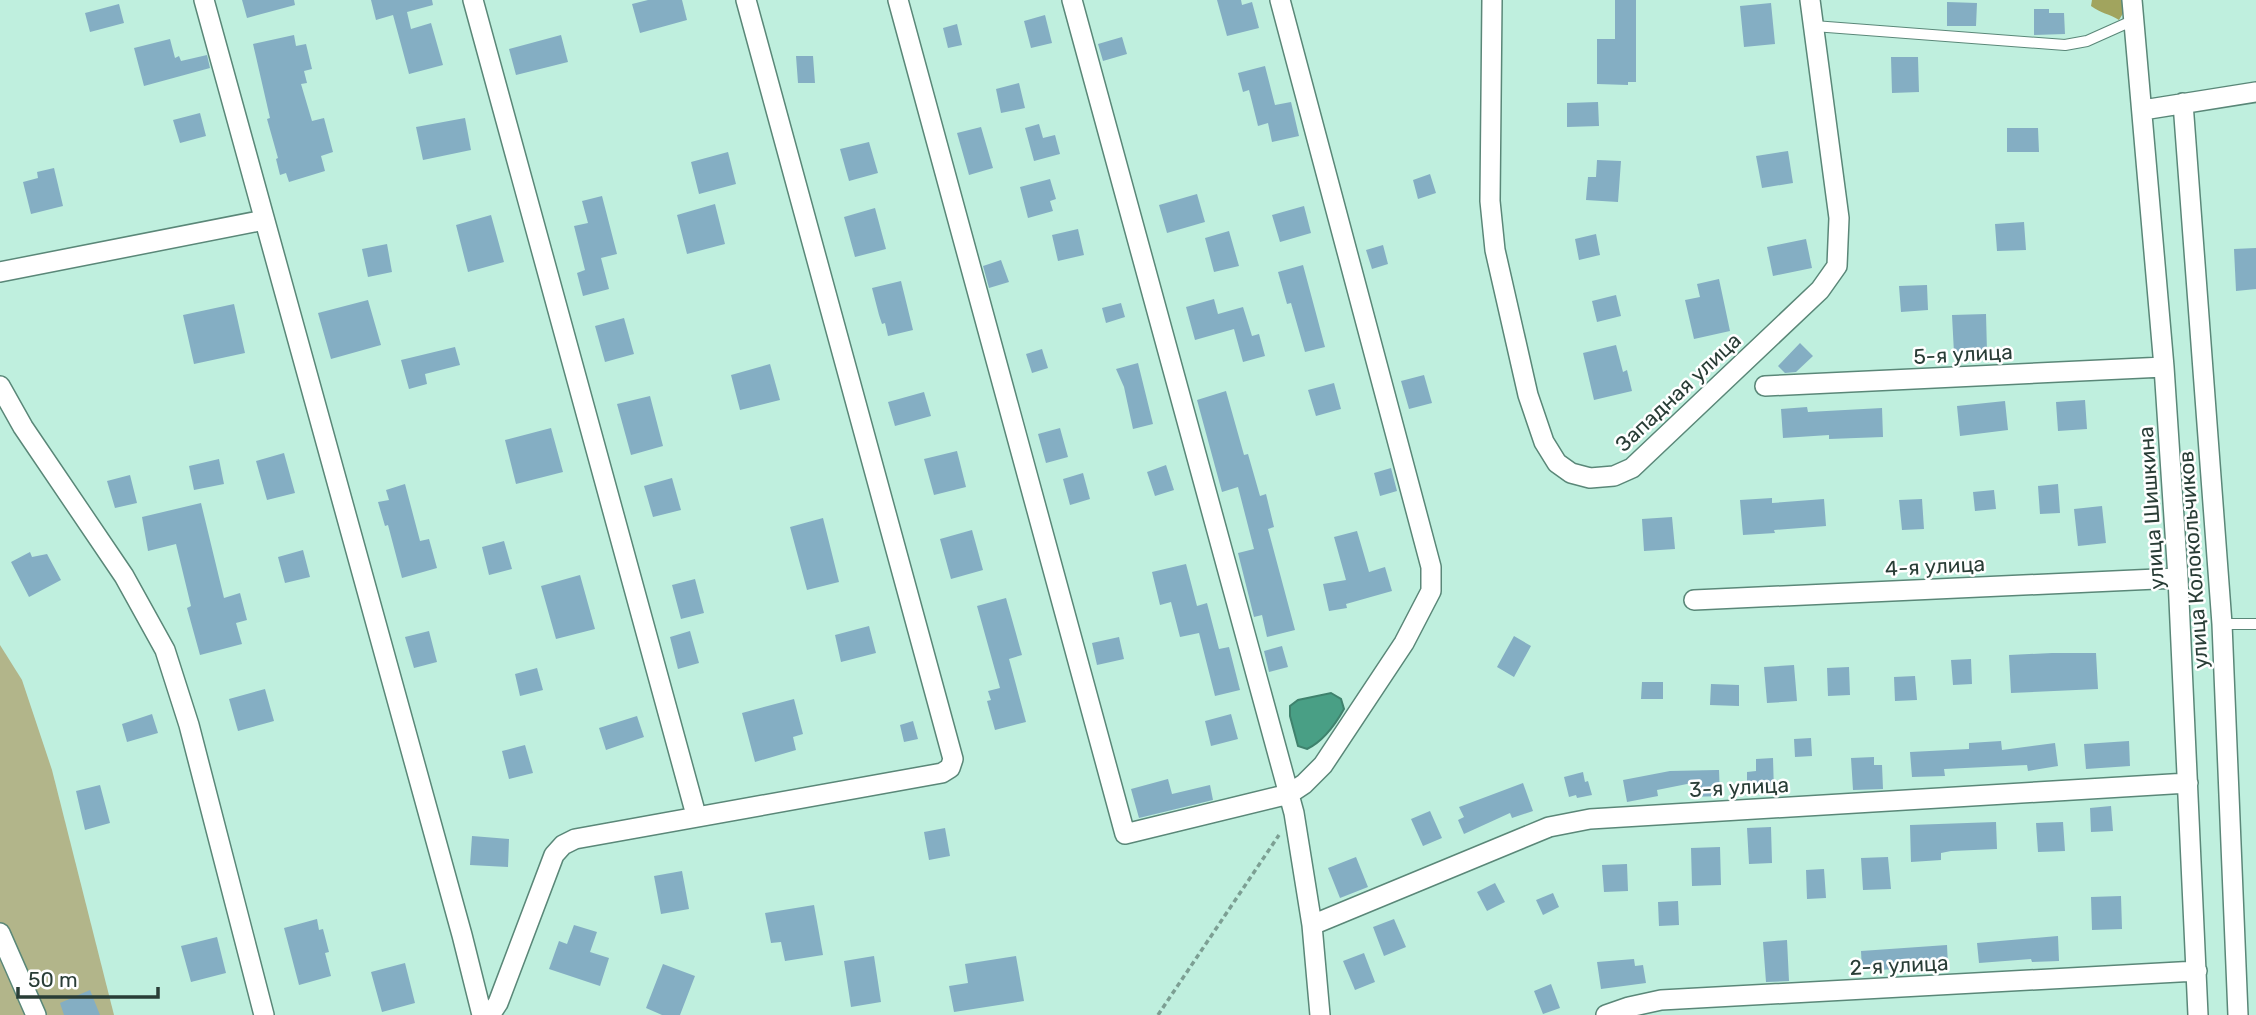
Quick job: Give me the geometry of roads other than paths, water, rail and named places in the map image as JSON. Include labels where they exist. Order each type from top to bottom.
[{"type":"street","points":[[204,0],[482,1015]]},
{"type":"street","points":[[473,0],[695,816]]},
{"type":"street","points":[[490,1015],[498,1003],[554,855],[563,845],[575,839],[695,816],[942,773],[950,768],[953,759],[746,0]]},
{"type":"street","points":[[898,0],[1125,834],[1291,803],[1322,765],[1404,643],[1431,591],[1431,567],[1280,0]]},
{"type":"street","points":[[1072,0],[1291,803],[1312,925],[1320,1015]]},
{"type":"street","name":"Западная улица","points":[[1492,0],[1490,201],[1495,250],[1528,396],[1544,442],[1564,468],[1571,473],[1590,478],[1614,476],[1632,468],[1820,290],[1837,266],[1839,218],[1810,0]]},
{"type":"street","name":"улица Шишкина","points":[[2134,10],[2164,367],[2178,578],[2198,1015]]},
{"type":"street","points":[[2143,110],[2256,92]]},
{"type":"street","name":"улица Колокольчиков","points":[[2183,103],[2222,624],[2238,1015]]},
{"type":"street","points":[[0,272],[264,220]]},
{"type":"street","name":"5-я улица","points":[[1765,386],[2164,367]]},
{"type":"street","points":[[0,386],[23,427],[124,576],[165,650],[189,725],[264,1015]]},
{"type":"street","name":"4-я улица","points":[[1694,600],[2178,578]]},
{"type":"street","name":"3-я улица","points":[[1312,925],[1549,827],[1590,819],[2188,783]]},
{"type":"street","points":[[0,933],[36,1015]]},
{"type":"street","name":"2-я улица","points":[[1606,1015],[1630,1011],[1661,1000],[2197,971]]},
{"type":"lane","points":[[1814,26],[2065,45],[2087,41],[2134,10]]},
{"type":"lane","points":[[2222,624],[2256,624]]}]
